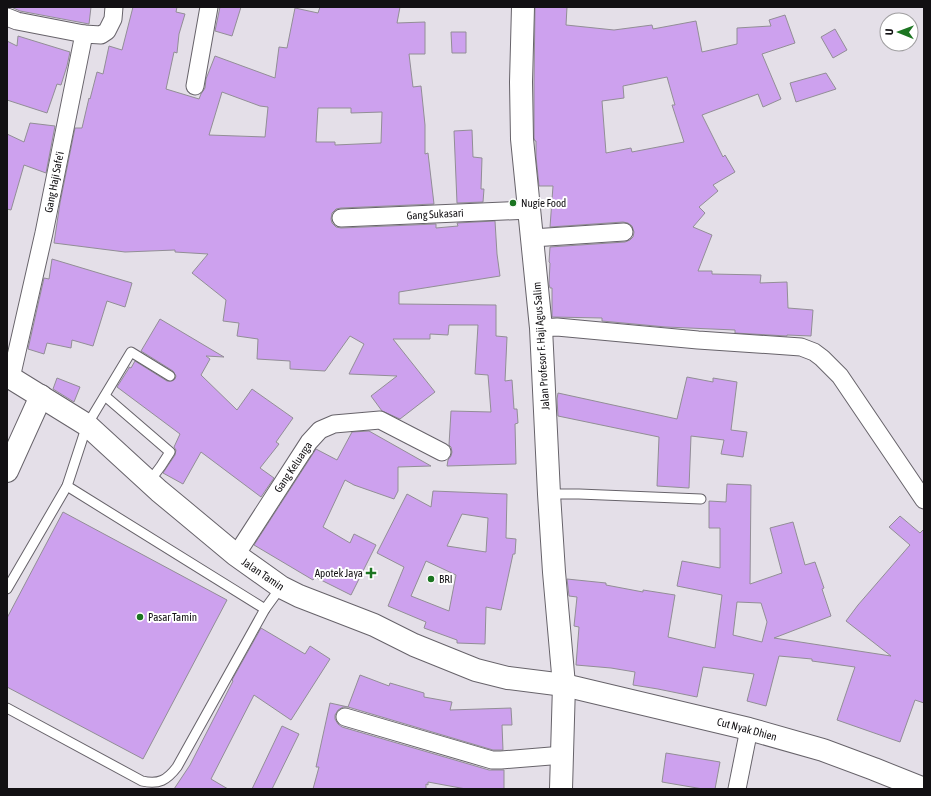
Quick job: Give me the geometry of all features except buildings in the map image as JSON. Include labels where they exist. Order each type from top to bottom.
[{"type":"main road","name":"Jalan Profesor F. Haji Agus Salim","points":[[523,7],[521,89],[522,139],[541,328],[554,572],[564,685],[561,789]]},
{"type":"main road","name":"Jalan Tamin","points":[[9,378],[87,425],[149,482],[236,555],[281,587],[299,596],[374,625],[414,645],[476,670],[508,678],[564,685]]},
{"type":"main road","points":[[7,471],[41,396]]},
{"type":"main road","name":"Cut Nyak Dhien","points":[[564,685],[749,729],[823,750],[924,789]]},
{"type":"street","points":[[7,17],[17,21],[84,34],[101,34],[107,32],[113,19],[114,7]]},
{"type":"street","points":[[195,86],[209,7]]},
{"type":"street","name":"Gang Haji Safe'i","points":[[9,378],[44,233],[84,34]]},
{"type":"street","name":"Gang Sukasari","points":[[341,218],[530,210]]},
{"type":"street","points":[[532,238],[624,232]]},
{"type":"street","points":[[541,328],[557,327],[698,340],[801,347],[814,352],[840,376],[924,500]]},
{"type":"street","name":"Gang Keluarga","points":[[236,555],[309,442],[320,430],[334,424],[380,420],[442,452]]},
{"type":"street","points":[[345,717],[492,760],[563,755]]},
{"type":"street","points":[[737,789],[749,729]]},
{"type":"lane","points":[[7,589],[66,486],[87,425],[131,352],[170,376]]},
{"type":"lane","points":[[105,396],[170,452],[149,482]]},
{"type":"lane","points":[[66,486],[265,609]]},
{"type":"lane","points":[[549,494],[701,499]]},
{"type":"lane","points":[[7,708],[142,781],[150,783],[164,780],[171,775],[177,767],[265,609],[281,587]]},
{"type":"place","name":"Nugie Food","points":[[513,203]]},
{"type":"place","name":"Apotek Jaya","points":[[371,573]]},
{"type":"place","name":"BRI","points":[[431,579]]},
{"type":"place","name":"Pasar Tamin","points":[[140,617]]}]
